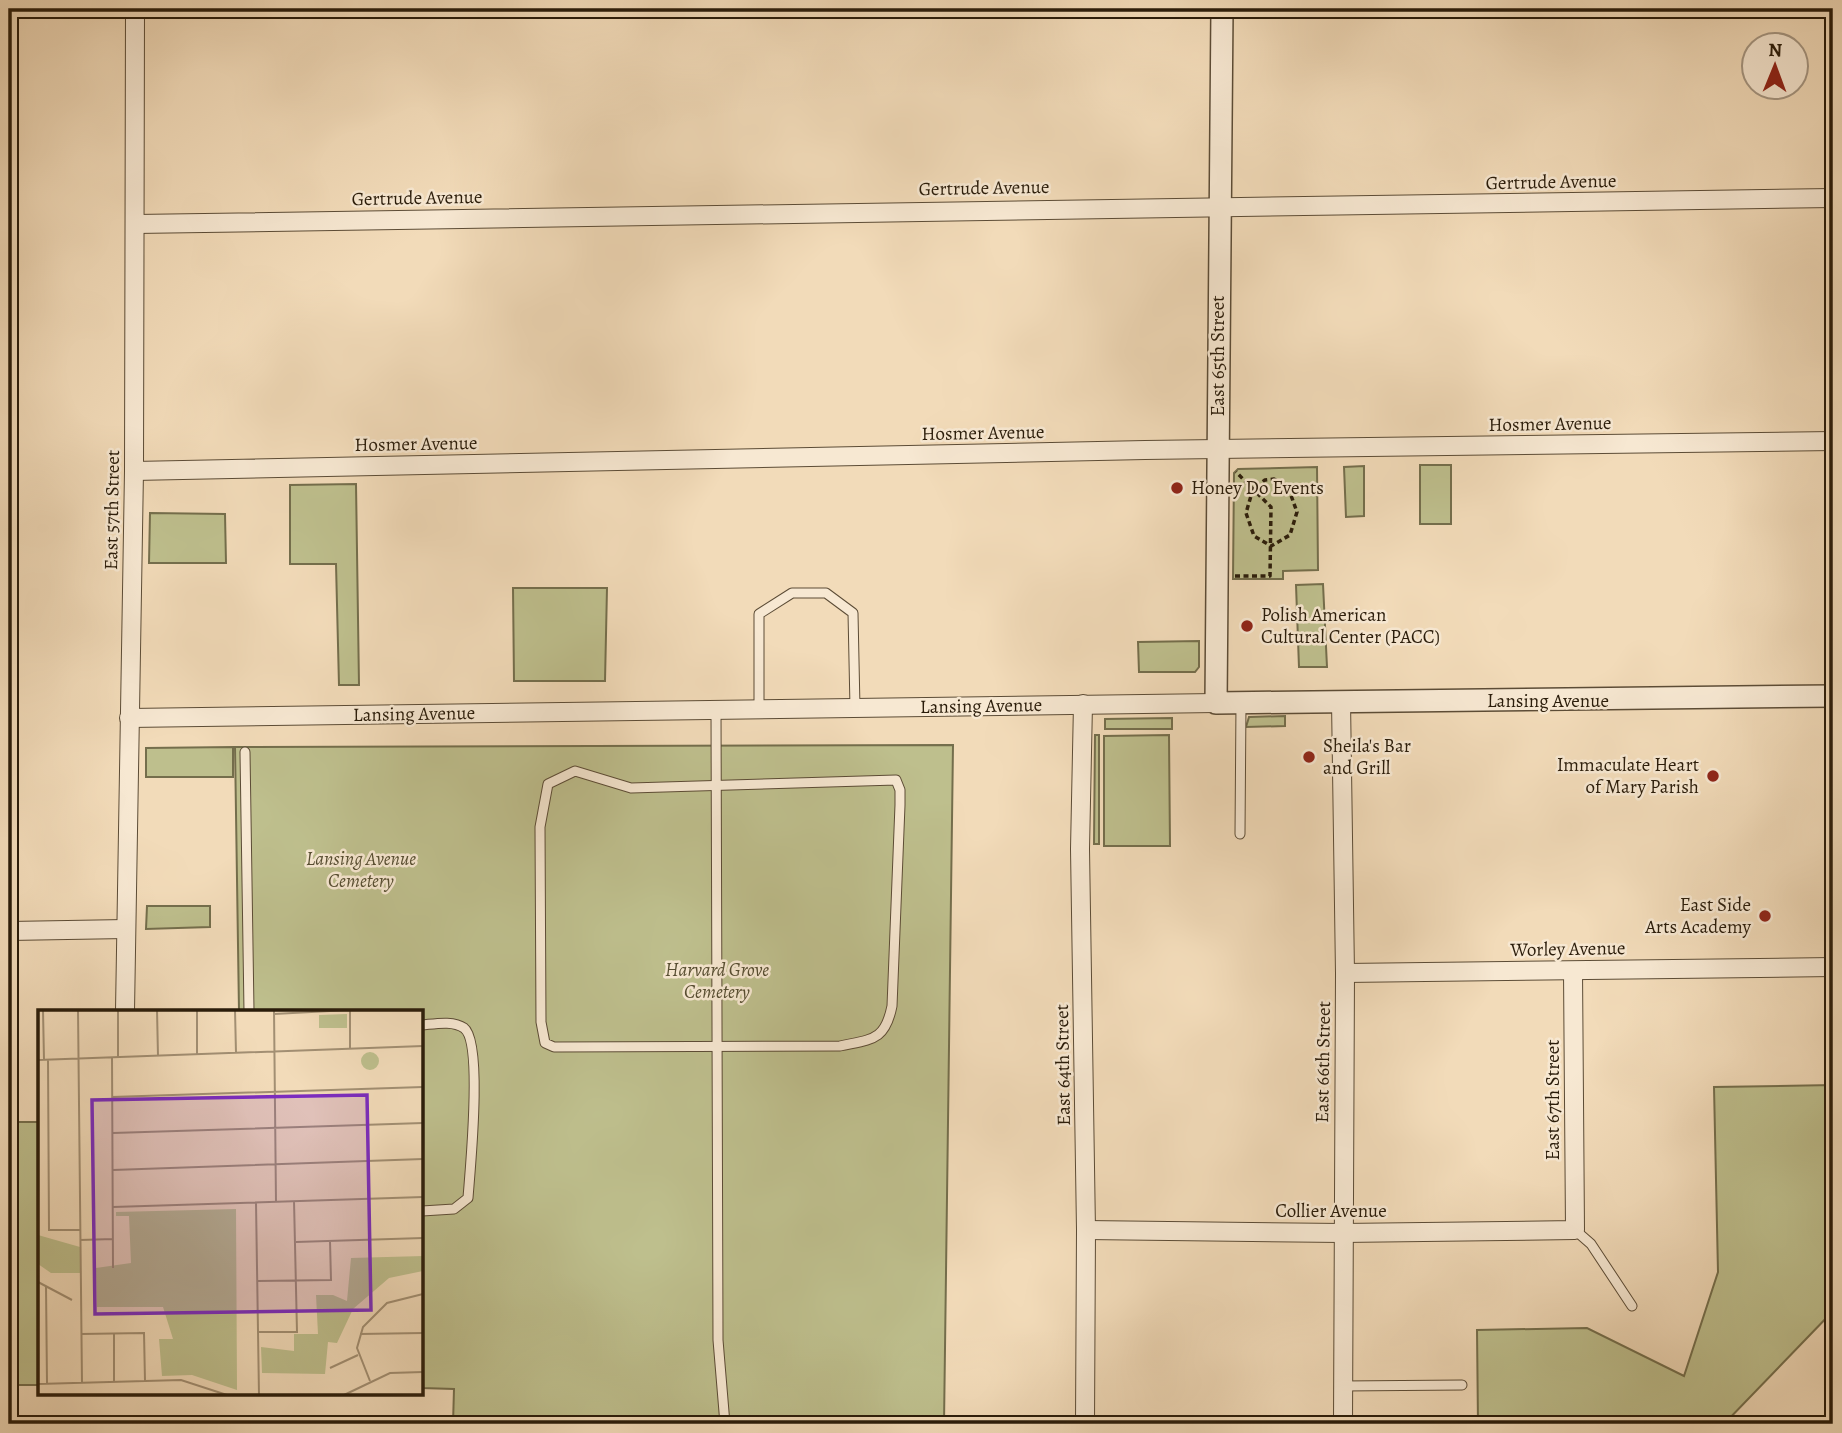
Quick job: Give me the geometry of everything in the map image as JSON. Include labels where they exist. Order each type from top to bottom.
[{"type":"street","name":"East 57th Street","points":[[125,1010],[134,471],[135,9]]},
{"type":"street","name":"East 65th Street","points":[[1216,703],[1222,9]]},
{"type":"street","name":"Gertrude Avenue","points":[[135,224],[1833,198]]},
{"type":"street","name":"Hosmer Avenue","points":[[134,471],[1833,440]]},
{"type":"street","name":"Lansing Avenue","points":[[129,718],[1833,696]]},
{"type":"street","name":"East 66th Street","points":[[1341,701],[1345,973],[1343,1424]]},
{"type":"street","name":"East 64th Street","points":[[1083,704],[1080,849],[1086,1230],[1085,1424]]},
{"type":"street","points":[[9,931],[126,929]]},
{"type":"street","name":"Worley Avenue","points":[[1345,973],[1833,967]]},
{"type":"street","name":"East 67th Street","points":[[1573,971],[1575,1230]]},
{"type":"street","name":"Collier Avenue","points":[[1086,1230],[1342,1233],[1575,1230]]},
{"type":"lane","points":[[759,710],[759,614],[792,593],[826,593],[853,613],[855,708]]},
{"type":"lane","points":[[1240,834],[1241,703]]},
{"type":"lane","points":[[716,710],[718,1340],[725,1424]]},
{"type":"lane","points":[[245,752],[249,1010]]},
{"type":"lane","points":[[575,771],[631,788],[717,786],[896,780],[900,797],[892,1006],[888,1026],[871,1039],[840,1046],[554,1047],[545,1043],[541,1022],[540,827],[548,784],[575,771]]},
{"type":"lane","points":[[424,1025],[456,1024],[468,1032],[473,1048],[474,1093],[468,1198],[454,1209],[424,1211]]},
{"type":"lane","points":[[1575,1230],[1591,1244],[1632,1306]]},
{"type":"lane","points":[[1343,1386],[1462,1385]]},
{"type":"path","points":[[1230,576],[1270,576],[1271,546],[1271,507],[1232,467]]},
{"type":"path","points":[[1265,480],[1282,482],[1288,487],[1296,504],[1294,529],[1286,540],[1271,546],[1254,536],[1247,522],[1247,505],[1253,489],[1265,480]]},
{"type":"green space","points":[[1420,465],[1451,465],[1451,524],[1420,524]]},
{"type":"green space","points":[[1364,466],[1364,516],[1346,517],[1344,467]]},
{"type":"green space","points":[[1317,467],[1318,570],[1283,571],[1283,579],[1233,579],[1234,473],[1238,469]]},
{"type":"green space","points":[[356,484],[359,685],[339,685],[336,564],[290,564],[290,485]]},
{"type":"green space","points":[[150,513],[225,514],[226,563],[149,563]]},
{"type":"green space","points":[[1323,584],[1327,667],[1299,667],[1296,585]]},
{"type":"green space","points":[[513,588],[607,588],[605,681],[514,681]]},
{"type":"green space","points":[[1199,641],[1199,667],[1195,672],[1139,672],[1138,642]]},
{"type":"green space","points":[[1285,716],[1285,726],[1246,727],[1249,717]]},
{"type":"green space","points":[[1172,718],[1172,729],[1105,729],[1105,719]]},
{"type":"green space","points":[[1095,735],[1099,735],[1099,844],[1094,844]]},
{"type":"green space","points":[[1169,735],[1170,846],[1104,846],[1104,736]]},
{"type":"green space","name":"Harvard Grove Cemetery","points":[[953,745],[944,1424],[453,1424],[454,1389],[424,1388],[424,1010],[239,1010],[235,747]]},
{"type":"green space","points":[[233,747],[233,777],[146,777],[146,748]]},
{"type":"green space","points":[[147,906],[210,906],[210,927],[146,929]]},
{"type":"green space","points":[[1833,1085],[1833,1311],[1724,1424],[1478,1424],[1477,1330],[1587,1328],[1684,1376],[1718,1272],[1714,1087]]},
{"type":"green space","points":[[10,1122],[38,1122],[38,1385],[9,1385]]},
{"type":"place","name":"Honey Do Events","points":[[1177,488]]},
{"type":"place","name":"Polish American Cultural Center (PACC)","points":[[1247,626]]},
{"type":"place","name":"Sheila's Bar and Grill","points":[[1309,757]]},
{"type":"place","name":"Immaculate Heart of Mary Parish","points":[[1713,776]]},
{"type":"place","name":"East Side Arts Academy","points":[[1765,916]]},
{"type":"park label","name":"Lansing Avenue Cemetery","points":[[361,870]]}]
